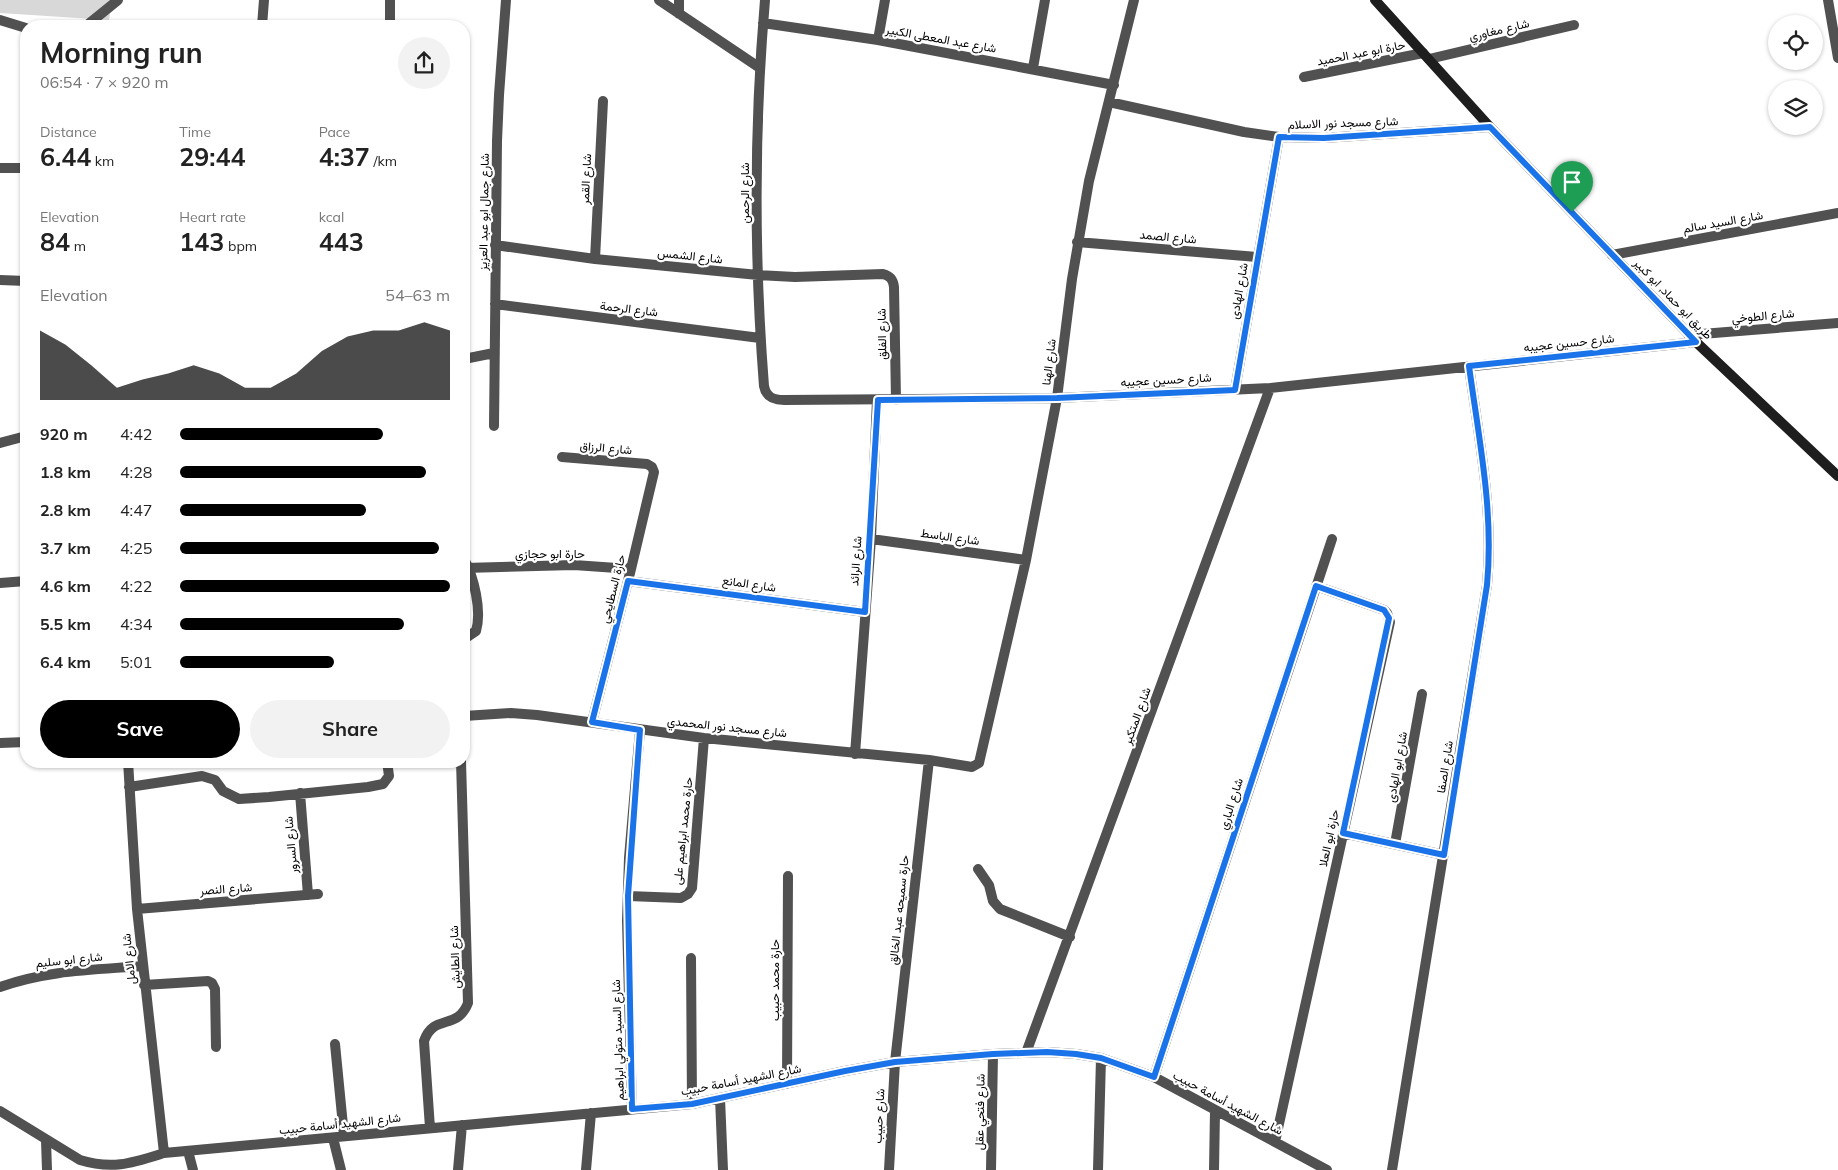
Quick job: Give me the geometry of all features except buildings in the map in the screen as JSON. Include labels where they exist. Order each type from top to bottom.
[{"type":"main road","name":"طريق ابو حماد, ابو كبير","points":[[1375,0],[1490,127],[1692,338],[1838,476]]},
{"type":"street","points":[[93,20],[118,0]]},
{"type":"street","points":[[262,20],[264,0]]},
{"type":"street","points":[[390,0],[390,20]]},
{"type":"street","name":"شارع جمال ابو عبد العزيز","points":[[494,426],[494,304],[499,95],[506,0]]},
{"type":"street","points":[[659,0],[760,68]]},
{"type":"street","points":[[679,0],[679,14]]},
{"type":"street","name":"شارع الرحمن","points":[[764,386],[760,338],[757,176],[760,68],[765,0]]},
{"type":"street","points":[[878,40],[885,0]]},
{"type":"street","points":[[1033,68],[1046,0]]},
{"type":"street","name":"شارع الهنا","points":[[981,756],[1026,560],[1057,398],[1077,242],[1089,182],[1134,0]]},
{"type":"street","points":[[1828,0],[1838,58]]},
{"type":"street","points":[[0,20],[20,26]]},
{"type":"street","name":"شارع عبد المعطى الكبير","points":[[763,23],[878,40],[1033,68],[1114,85]]},
{"type":"street","name":"شارع مغاوري","points":[[1426,56],[1574,25]]},
{"type":"street","name":"حارة ابو عبد الحميد","points":[[1304,77],[1426,56]]},
{"type":"street","name":"شارع القمر","points":[[595,259],[603,101]]},
{"type":"street","name":"شارع مسجد نور الاسلام","points":[[1110,102],[1244,132],[1279,137],[1324,138],[1490,127]]},
{"type":"street","name":"شارع الهادى","points":[[1235,390],[1279,137]]},
{"type":"street","points":[[0,168],[20,168]]},
{"type":"street","name":"شارع السيد سالم","points":[[1612,254],[1838,213]]},
{"type":"street","name":"شارع الصمد","points":[[1077,242],[1257,256]]},
{"type":"street","name":"شارع الشمس","points":[[495,245],[595,259],[758,275],[795,277],[883,274]]},
{"type":"street","name":"شارع الفلق","points":[[883,274],[888,275],[894,282],[896,400]]},
{"type":"street","points":[[0,280],[20,280]]},
{"type":"street","name":"شارع الرحمة","points":[[494,304],[760,338]]},
{"type":"street","name":"شارع الطوخي","points":[[1692,338],[1838,323]]},
{"type":"street","name":"شارع حسين عجيبه","points":[[764,386],[767,395],[778,400],[1057,398],[1235,390],[1270,388],[1469,366],[1692,338]]},
{"type":"street","points":[[470,359],[494,353]]},
{"type":"street","name":"شارع الصفا","points":[[1392,1170],[1487,585],[1490,553],[1488,504],[1469,366]]},
{"type":"street","name":"شارع المتكبر","points":[[1026,1053],[1070,938],[1270,388]]},
{"type":"street","name":"شارع الرائد","points":[[855,754],[871,539],[878,400]]},
{"type":"street","points":[[0,443],[20,438]]},
{"type":"street","name":"شارع الرزاق","points":[[562,457],[647,464]]},
{"type":"street","name":"حارة السطايحي","points":[[592,722],[654,472],[652,467],[647,464]]},
{"type":"street","name":"شارع الباسط","points":[[871,539],[1026,560]]},
{"type":"street","name":"شارع الباري","points":[[1154,1077],[1332,539]]},
{"type":"street","name":"حارة ابو حجازي","points":[[470,565],[574,565],[631,570]]},
{"type":"street","points":[[0,583],[20,581]]},
{"type":"street","name":"شارع المانع","points":[[628,581],[865,612]]},
{"type":"street","points":[[470,582],[479,617],[476,631],[470,635]]},
{"type":"street","name":"حارة ابو العلا","points":[[1275,1142],[1389,618],[1384,610],[1316,586]]},
{"type":"street","name":"شارع ابو الهادى","points":[[1395,844],[1422,694]]},
{"type":"street","name":"شارع مسجد نور المحمدي","points":[[470,716],[511,713],[704,738],[972,766],[979,763],[981,756]]},
{"type":"street","name":"شارع السيد متولي ابراهيم","points":[[632,1109],[628,896],[640,730]]},
{"type":"street","name":"حارة محمد ابراهيم على","points":[[628,896],[681,898],[688,894],[692,888],[704,738]]},
{"type":"street","points":[[0,743],[20,742]]},
{"type":"street","name":"حارة سميحه عبد الخالق","points":[[895,1062],[929,760]]},
{"type":"street","name":"شارع الامل","points":[[128,768],[142,966],[164,1153]]},
{"type":"street","points":[[129,787],[202,776],[215,780],[223,791],[239,798],[269,798],[383,784],[389,776],[388,768]]},
{"type":"street","name":"شارع الطايش","points":[[430,1128],[424,1041],[433,1026],[458,1018],[464,1012],[468,1003],[461,768]]},
{"type":"street","name":"شارع السرور","points":[[300,793],[313,895]]},
{"type":"street","points":[[1343,833],[1444,855]]},
{"type":"street","points":[[978,868],[989,885],[993,901],[1000,909],[1070,938]]},
{"type":"street","name":"حارة محمد حبيب","points":[[787,1084],[788,876]]},
{"type":"street","name":"شارع النصر","points":[[137,909],[313,895]]},
{"type":"street","points":[[691,958],[692,1104]]},
{"type":"street","name":"شارع ابو سليم","points":[[0,986],[44,974],[142,966]]},
{"type":"street","points":[[144,985],[208,981],[212,983],[215,989],[216,1047]]},
{"type":"street","points":[[335,1044],[344,1136]]},
{"type":"street","name":"شارع الشهيد أسامة حبيب","points":[[0,1111],[80,1160],[93,1166],[117,1169],[164,1153],[692,1104],[895,1062],[993,1054],[1076,1054],[1101,1058],[1154,1077],[1327,1170]]},
{"type":"street","name":"شارع فتحي عقل","points":[[991,1170],[993,1054]]},
{"type":"street","points":[[1098,1170],[1101,1058]]},
{"type":"street","name":"شارع حبيب","points":[[889,1170],[895,1062]]},
{"type":"street","points":[[720,1098],[724,1170]]},
{"type":"street","points":[[1214,1170],[1216,1111]]},
{"type":"street","points":[[586,1170],[591,1113]]},
{"type":"street","points":[[458,1170],[462,1125]]},
{"type":"street","points":[[333,1138],[341,1170]]},
{"type":"street","points":[[46,1140],[47,1170]]},
{"type":"street","points":[[188,1151],[193,1170]]},
{"type":"shaded area","points":[[0,0],[112,0],[109,20],[0,13]]},
{"type":"route","points":[[1490,127],[1572,212],[1696,342],[1469,366],[1486,488],[1490,553],[1487,585],[1444,855],[1343,833],[1390,622],[1384,610],[1316,586],[1154,1077],[1101,1058],[1076,1054],[1047,1052],[993,1054],[895,1062],[692,1104],[632,1109],[627,921],[629,858],[640,730],[592,722],[628,581],[865,612],[871,539],[878,400],[1057,398],[1235,390],[1279,137],[1324,138],[1490,127]]}]
